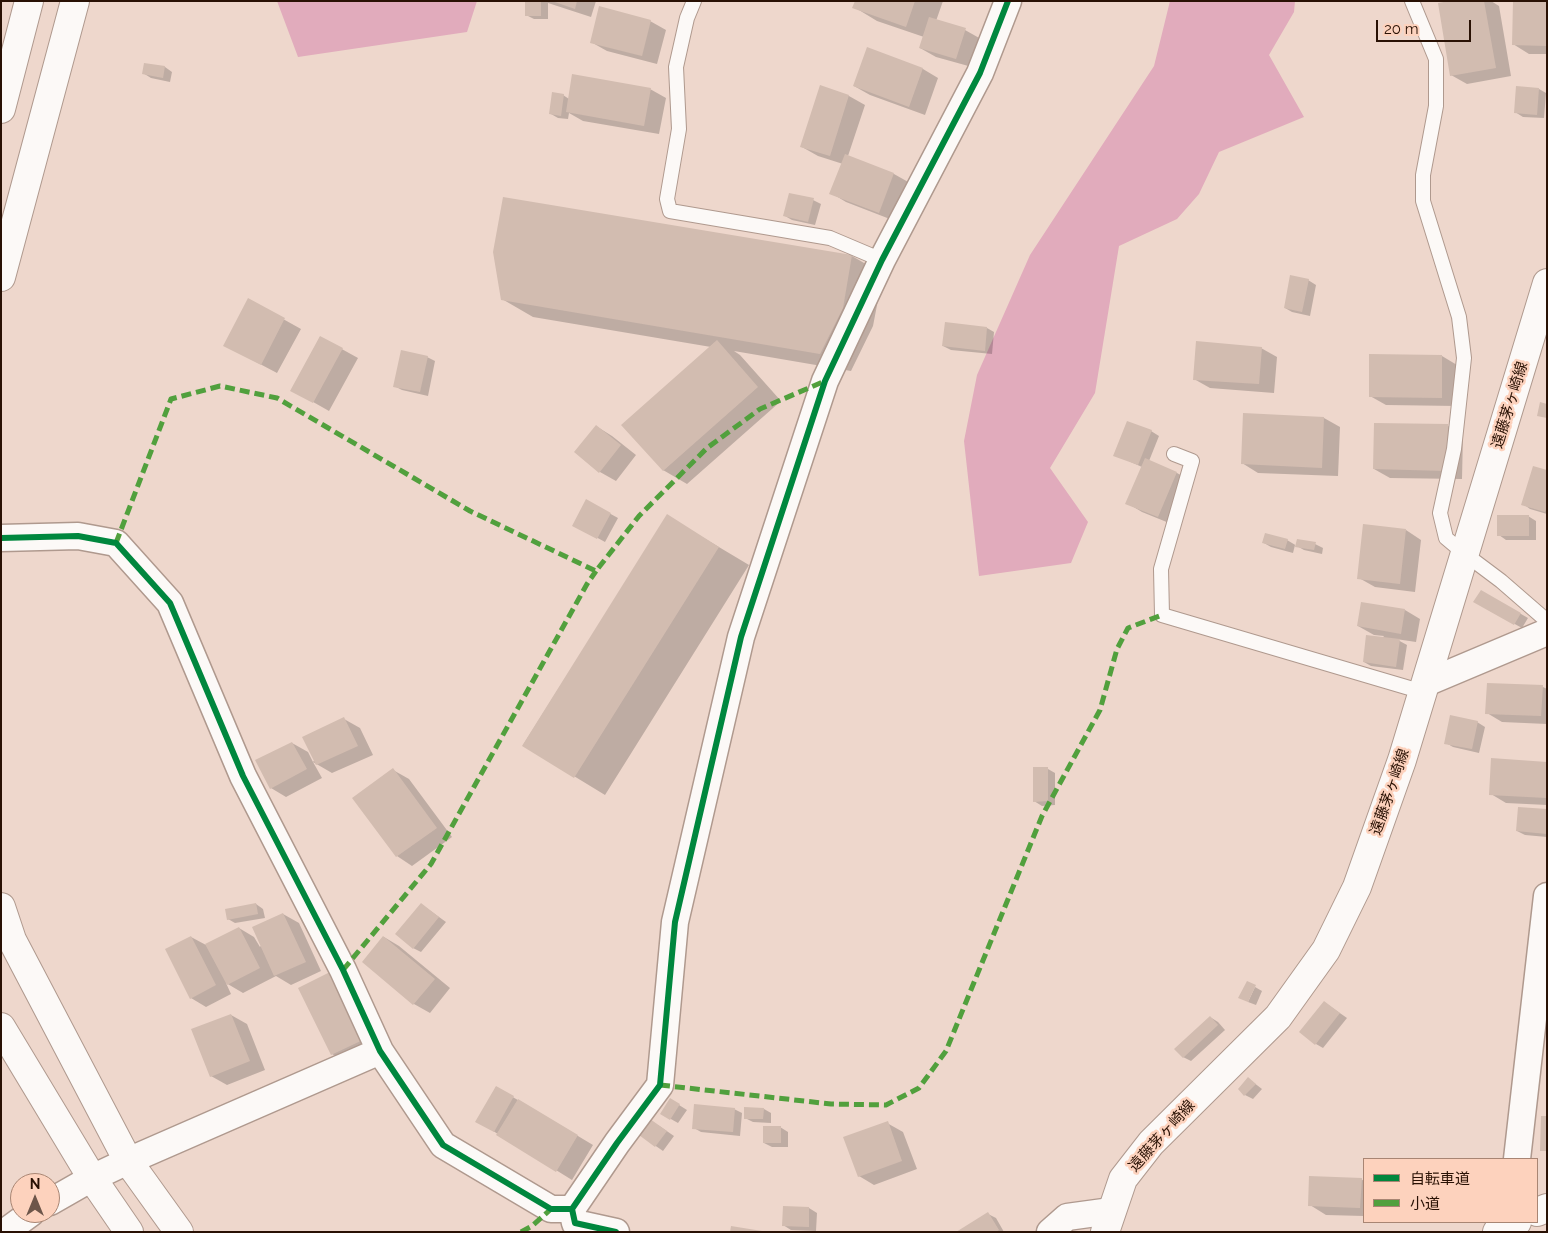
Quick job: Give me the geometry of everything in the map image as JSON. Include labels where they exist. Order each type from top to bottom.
[{"type":"street","points":[[1,109],[30,1]]},
{"type":"street","points":[[1,277],[75,1]]},
{"type":"street","points":[[616,1232],[575,1224],[572,1209],[660,1084],[675,922],[741,637],[825,381],[882,260],[980,73],[1008,1]]},
{"type":"street","name":"遠藤茅ヶ崎線","points":[[1108,1222],[1123,1179],[1151,1143],[1278,1017],[1326,950],[1357,887],[1402,760],[1547,282]]},
{"type":"street","points":[[1,538],[78,536],[116,543],[170,603],[242,776],[344,970],[380,1052],[443,1145],[551,1209],[572,1209]]},
{"type":"street","points":[[1424,688],[1547,632]]},
{"type":"street","points":[[1517,1158],[1547,896]]},
{"type":"street","points":[[1,907],[12,940],[128,1161],[179,1232]]},
{"type":"street","points":[[1,1027],[92,1178],[129,1232]]},
{"type":"street","points":[[60,1196],[128,1161],[380,1052]]},
{"type":"street","points":[[1050,1232],[1067,1217],[1108,1222]]},
{"type":"street","points":[[5,1232],[17,1223]]},
{"type":"lane","points":[[694,1],[676,67],[679,129],[667,199],[670,212],[830,238],[882,260]]},
{"type":"lane","points":[[1412,1],[1436,59],[1436,106],[1423,175],[1423,202],[1459,317],[1464,358],[1454,449],[1440,513],[1446,538],[1501,581],[1547,621]]},
{"type":"lane","points":[[1174,454],[1192,461],[1161,568],[1162,615],[1424,688]]},
{"type":"shaded area","points":[[277,1],[477,1],[467,32],[298,57]]},
{"type":"shaded area","points":[[1170,1],[1295,1],[1294,12],[1269,55],[1304,117],[1219,152],[1199,194],[1177,219],[1119,246],[1095,393],[1050,468],[1088,522],[1071,563],[979,576],[964,441],[977,375],[1030,255],[1154,66]]},
{"type":"building","points":[[525,1],[541,1],[541,16],[525,16]]},
{"type":"building","points":[[552,1],[577,1],[575,9]]},
{"type":"building","points":[[855,1],[915,1],[906,27],[852,8]]},
{"type":"building","points":[[1449,1],[1484,1],[1496,68],[1450,76],[1438,3]]},
{"type":"building","points":[[1513,1],[1547,1],[1547,46],[1512,45]]},
{"type":"building","points":[[599,6],[651,20],[642,56],[590,43]]},
{"type":"building","points":[[929,17],[966,28],[956,59],[919,48]]},
{"type":"building","points":[[867,47],[923,68],[909,107],[853,86]]},
{"type":"building","points":[[144,63],[165,66],[163,78],[142,74]]},
{"type":"building","points":[[572,74],[651,88],[644,126],[566,112]]},
{"type":"building","points":[[820,85],[849,95],[830,156],[800,147]]},
{"type":"building","points":[[1516,86],[1539,88],[1537,115],[1514,113]]},
{"type":"building","points":[[552,92],[564,94],[561,116],[549,114]]},
{"type":"building","points":[[845,154],[894,173],[879,213],[829,194]]},
{"type":"building","points":[[789,193],[814,198],[808,222],[783,216]]},
{"type":"building","points":[[503,197],[852,255],[843,308],[820,354],[501,300],[493,252]]},
{"type":"building","points":[[1290,275],[1309,279],[1302,312],[1284,308]]},
{"type":"building","points":[[248,298],[285,318],[261,365],[223,346]]},
{"type":"building","points":[[945,322],[987,327],[985,351],[942,346]]},
{"type":"building","points":[[320,336],[343,348],[313,403],[290,391]]},
{"type":"building","points":[[717,340],[758,387],[663,471],[621,425]]},
{"type":"building","points":[[1196,341],[1262,347],[1259,384],[1193,380]]},
{"type":"building","points":[[401,350],[428,356],[420,392],[393,387]]},
{"type":"building","points":[[1369,354],[1442,355],[1442,398],[1369,397]]},
{"type":"building","points":[[1540,402],[1547,404],[1547,418],[1537,416]]},
{"type":"building","points":[[1243,413],[1324,417],[1322,468],[1241,464]]},
{"type":"building","points":[[1127,421],[1152,430],[1138,465],[1113,456]]},
{"type":"building","points":[[1374,423],[1448,424],[1447,471],[1373,469]]},
{"type":"building","points":[[596,425],[621,445],[599,473],[574,452]]},
{"type":"building","points":[[1145,458],[1177,472],[1158,517],[1125,504]]},
{"type":"building","points":[[1533,466],[1547,470],[1547,507],[1545,512],[1521,505]]},
{"type":"building","points":[[586,499],[611,513],[597,539],[572,526]]},
{"type":"building","points":[[667,514],[719,547],[574,778],[522,746]]},
{"type":"building","points":[[1497,515],[1529,515],[1529,536],[1497,536]]},
{"type":"building","points":[[1363,524],[1406,529],[1400,584],[1357,579]]},
{"type":"building","points":[[1265,533],[1288,539],[1285,549],[1262,543]]},
{"type":"building","points":[[1297,539],[1316,542],[1314,550],[1295,547]]},
{"type":"building","points":[[1481,590],[1521,613],[1514,625],[1473,602]]},
{"type":"building","points":[[1361,602],[1405,609],[1401,634],[1357,626]]},
{"type":"building","points":[[1366,635],[1400,639],[1396,667],[1363,662]]},
{"type":"building","points":[[1487,683],[1543,685],[1541,716],[1485,714]]},
{"type":"building","points":[[1450,715],[1478,721],[1472,749],[1444,744]]},
{"type":"building","points":[[344,717],[358,746],[316,765],[302,737]]},
{"type":"building","points":[[292,742],[307,769],[270,789],[255,760]]},
{"type":"building","points":[[1491,758],[1547,762],[1547,798],[1489,795]]},
{"type":"building","points":[[1033,767],[1048,767],[1048,801],[1033,802]]},
{"type":"building","points":[[393,768],[437,828],[396,857],[352,798]]},
{"type":"building","points":[[1518,807],[1547,809],[1547,834],[1516,831]]},
{"type":"building","points":[[256,903],[258,914],[227,920],[225,909]]},
{"type":"building","points":[[421,903],[439,917],[413,949],[395,934]]},
{"type":"building","points":[[283,913],[306,962],[274,976],[252,927]]},
{"type":"building","points":[[239,927],[260,968],[227,985],[205,944]]},
{"type":"building","points":[[191,936],[216,985],[190,999],[165,949]]},
{"type":"building","points":[[383,936],[435,979],[413,1005],[362,962]]},
{"type":"building","points":[[332,971],[365,1039],[331,1055],[298,988]]},
{"type":"building","points":[[1247,981],[1256,985],[1248,1002],[1238,998]]},
{"type":"building","points":[[1324,1001],[1340,1013],[1315,1045],[1299,1032]]},
{"type":"building","points":[[231,1014],[250,1061],[210,1077],[191,1029]]},
{"type":"building","points":[[1210,1016],[1218,1025],[1183,1058],[1174,1049]]},
{"type":"building","points":[[1248,1077],[1256,1084],[1244,1096],[1238,1089]]},
{"type":"building","points":[[496,1086],[514,1096],[494,1132],[475,1122]]},
{"type":"building","points":[[670,1098],[680,1104],[670,1120],[660,1114]]},
{"type":"building","points":[[518,1099],[578,1135],[556,1172],[496,1135]]},
{"type":"building","points":[[694,1104],[735,1108],[733,1132],[692,1129]]},
{"type":"building","points":[[744,1107],[764,1108],[763,1119],[744,1119]]},
{"type":"building","points":[[1541,1116],[1547,1116],[1547,1151],[1540,1151]]},
{"type":"building","points":[[650,1119],[667,1131],[655,1147],[639,1135]]},
{"type":"building","points":[[888,1121],[902,1161],[858,1177],[843,1137]]},
{"type":"building","points":[[763,1126],[781,1126],[781,1143],[763,1143]]},
{"type":"building","points":[[1309,1176],[1362,1178],[1360,1208],[1308,1206]]},
{"type":"building","points":[[783,1206],[809,1207],[809,1227],[782,1226]]},
{"type":"building","points":[[988,1212],[999,1230],[996,1232],[956,1232]]},
{"type":"building","points":[[731,1226],[762,1231],[762,1232],[730,1232]]},
{"type":"marked path","points":[[116,543],[171,399],[220,386],[277,398],[470,511],[596,571],[639,516],[707,448],[760,409],[825,381]]},
{"type":"marked path","points":[[343,970],[431,864],[596,571]]},
{"type":"marked path","points":[[660,1085],[831,1104],[886,1105],[919,1088],[946,1051],[1042,816],[1100,710],[1117,649],[1128,628],[1162,615]]},
{"type":"marked path","points":[[521,1232],[532,1226],[551,1209]]},
{"type":"cycle path","points":[[616,1232],[575,1223],[572,1209],[660,1085],[675,922],[741,637],[825,381],[882,260],[980,73],[1008,1]]},
{"type":"cycle path","points":[[1,538],[78,536],[116,543],[170,603],[243,776],[343,970],[380,1051],[443,1145],[551,1209],[572,1209]]}]
